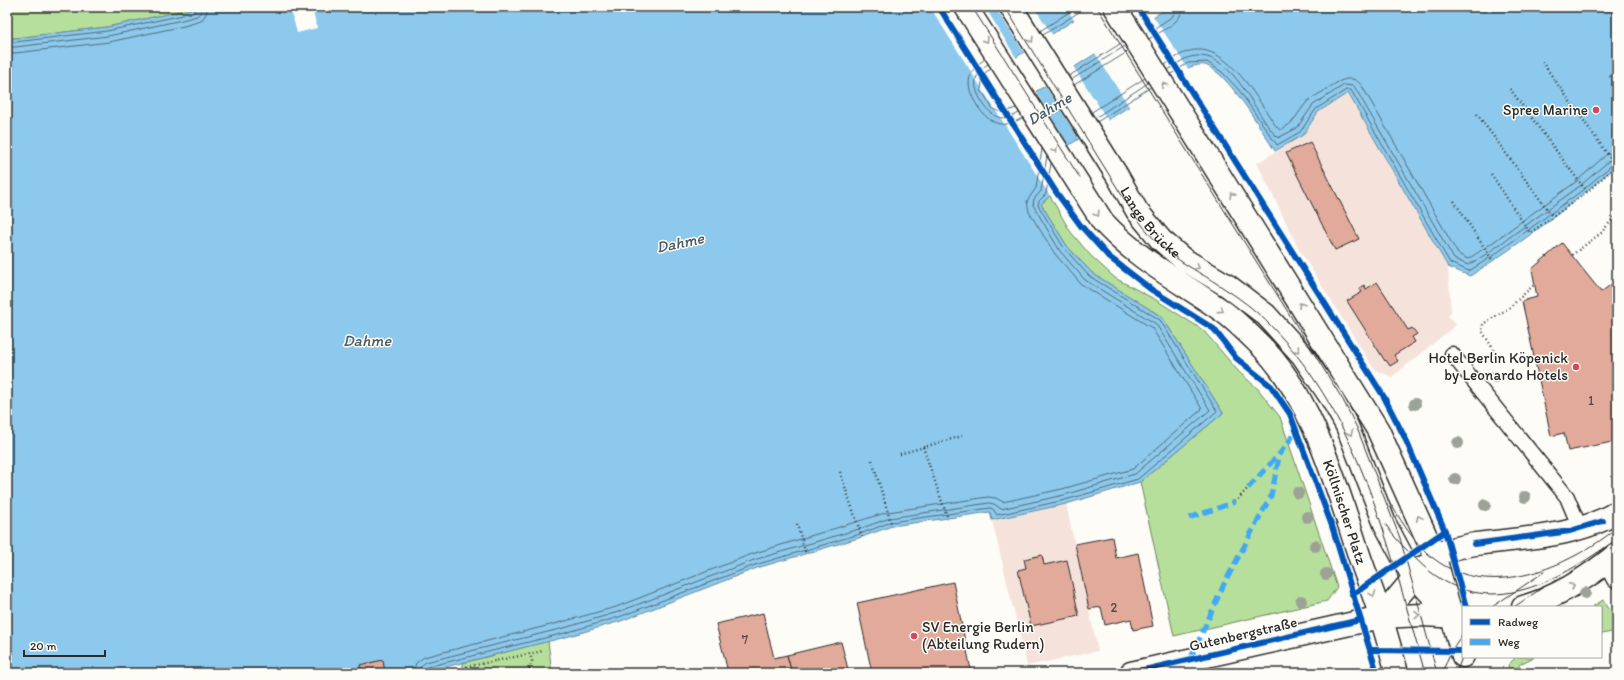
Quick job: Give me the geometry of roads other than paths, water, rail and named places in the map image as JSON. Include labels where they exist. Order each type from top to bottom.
[{"type":"main road","name":"Lange Brücke","points":[[966,7],[1075,182],[1102,222],[1115,236],[1147,262],[1234,320],[1259,344],[1293,388]]},
{"type":"main road","name":"Lange Brücke","points":[[1011,7],[1110,165],[1137,211],[1161,240],[1183,259],[1228,286],[1266,315],[1303,356],[1332,399],[1347,426],[1385,524],[1414,577]]},
{"type":"main road","points":[[1115,7],[1337,362],[1384,442],[1434,554],[1458,617],[1462,649]]},
{"type":"main road","name":"Köllnischer Platz","points":[[1293,388],[1314,428],[1381,617],[1397,673]]},
{"type":"main road","points":[[1381,617],[1434,554],[1474,544],[1570,531],[1603,521],[1617,512]]},
{"type":"main road","points":[[1526,606],[1557,594],[1614,564]]},
{"type":"main road","points":[[1414,577],[1458,617]]},
{"type":"main road","points":[[1381,617],[1422,615],[1458,617]]},
{"type":"main road","name":"Gutenbergstraße","points":[[1131,673],[1381,617]]},
{"type":"main road","points":[[1463,658],[1468,673]]},
{"type":"lane","points":[[1452,354],[1568,497],[1580,528]]},
{"type":"water","name":"Dahme","points":[[200,7],[1094,7],[987,76],[984,87],[991,100],[1001,108],[1010,108],[1169,7],[1617,7],[1617,165],[1545,224],[1470,276],[1448,267],[1348,93],[1318,112],[1303,135],[1275,151],[1244,103],[1224,79],[1214,70],[1205,65],[1190,67],[1057,153],[1050,196],[1041,204],[1067,246],[1092,273],[1162,317],[1223,413],[1140,482],[1066,504],[992,520],[990,512],[892,526],[862,537],[757,568],[621,621],[566,637],[421,673],[7,673],[7,39],[107,27]]},
{"type":"tram line","points":[[972,7],[1080,178]]},
{"type":"tram line","points":[[1005,7],[1126,202],[1144,228],[1172,255],[1233,294],[1265,320],[1302,363],[1329,402],[1369,489],[1385,535],[1425,673]]},
{"type":"tram line","points":[[1097,7],[1343,400],[1357,428],[1400,538],[1437,673]]},
{"type":"tram line","points":[[1392,506],[1415,541],[1433,558],[1455,571],[1479,577],[1503,578],[1528,574],[1552,566],[1576,555],[1598,542],[1617,528]]},
{"type":"tram line","points":[[1386,525],[1396,539],[1416,559],[1441,579],[1466,590],[1492,594],[1518,591],[1543,583],[1568,571],[1617,539]]},
{"type":"tram line","points":[[1493,606],[1544,572]]},
{"type":"tram line","points":[[1515,606],[1542,588]]},
{"type":"tram line","points":[[1442,673],[1451,651],[1462,634]]},
{"type":"tram line","points":[[1456,673],[1462,658]]},
{"type":"place","name":"Spree Marine","points":[[1596,110]]},
{"type":"place","name":"Hotel Berlin Köpenick by Leonardo Hotels","points":[[1576,367]]},
{"type":"place","name":"SV Energie Berlin (Abteilung Rudern)","points":[[914,636]]}]
